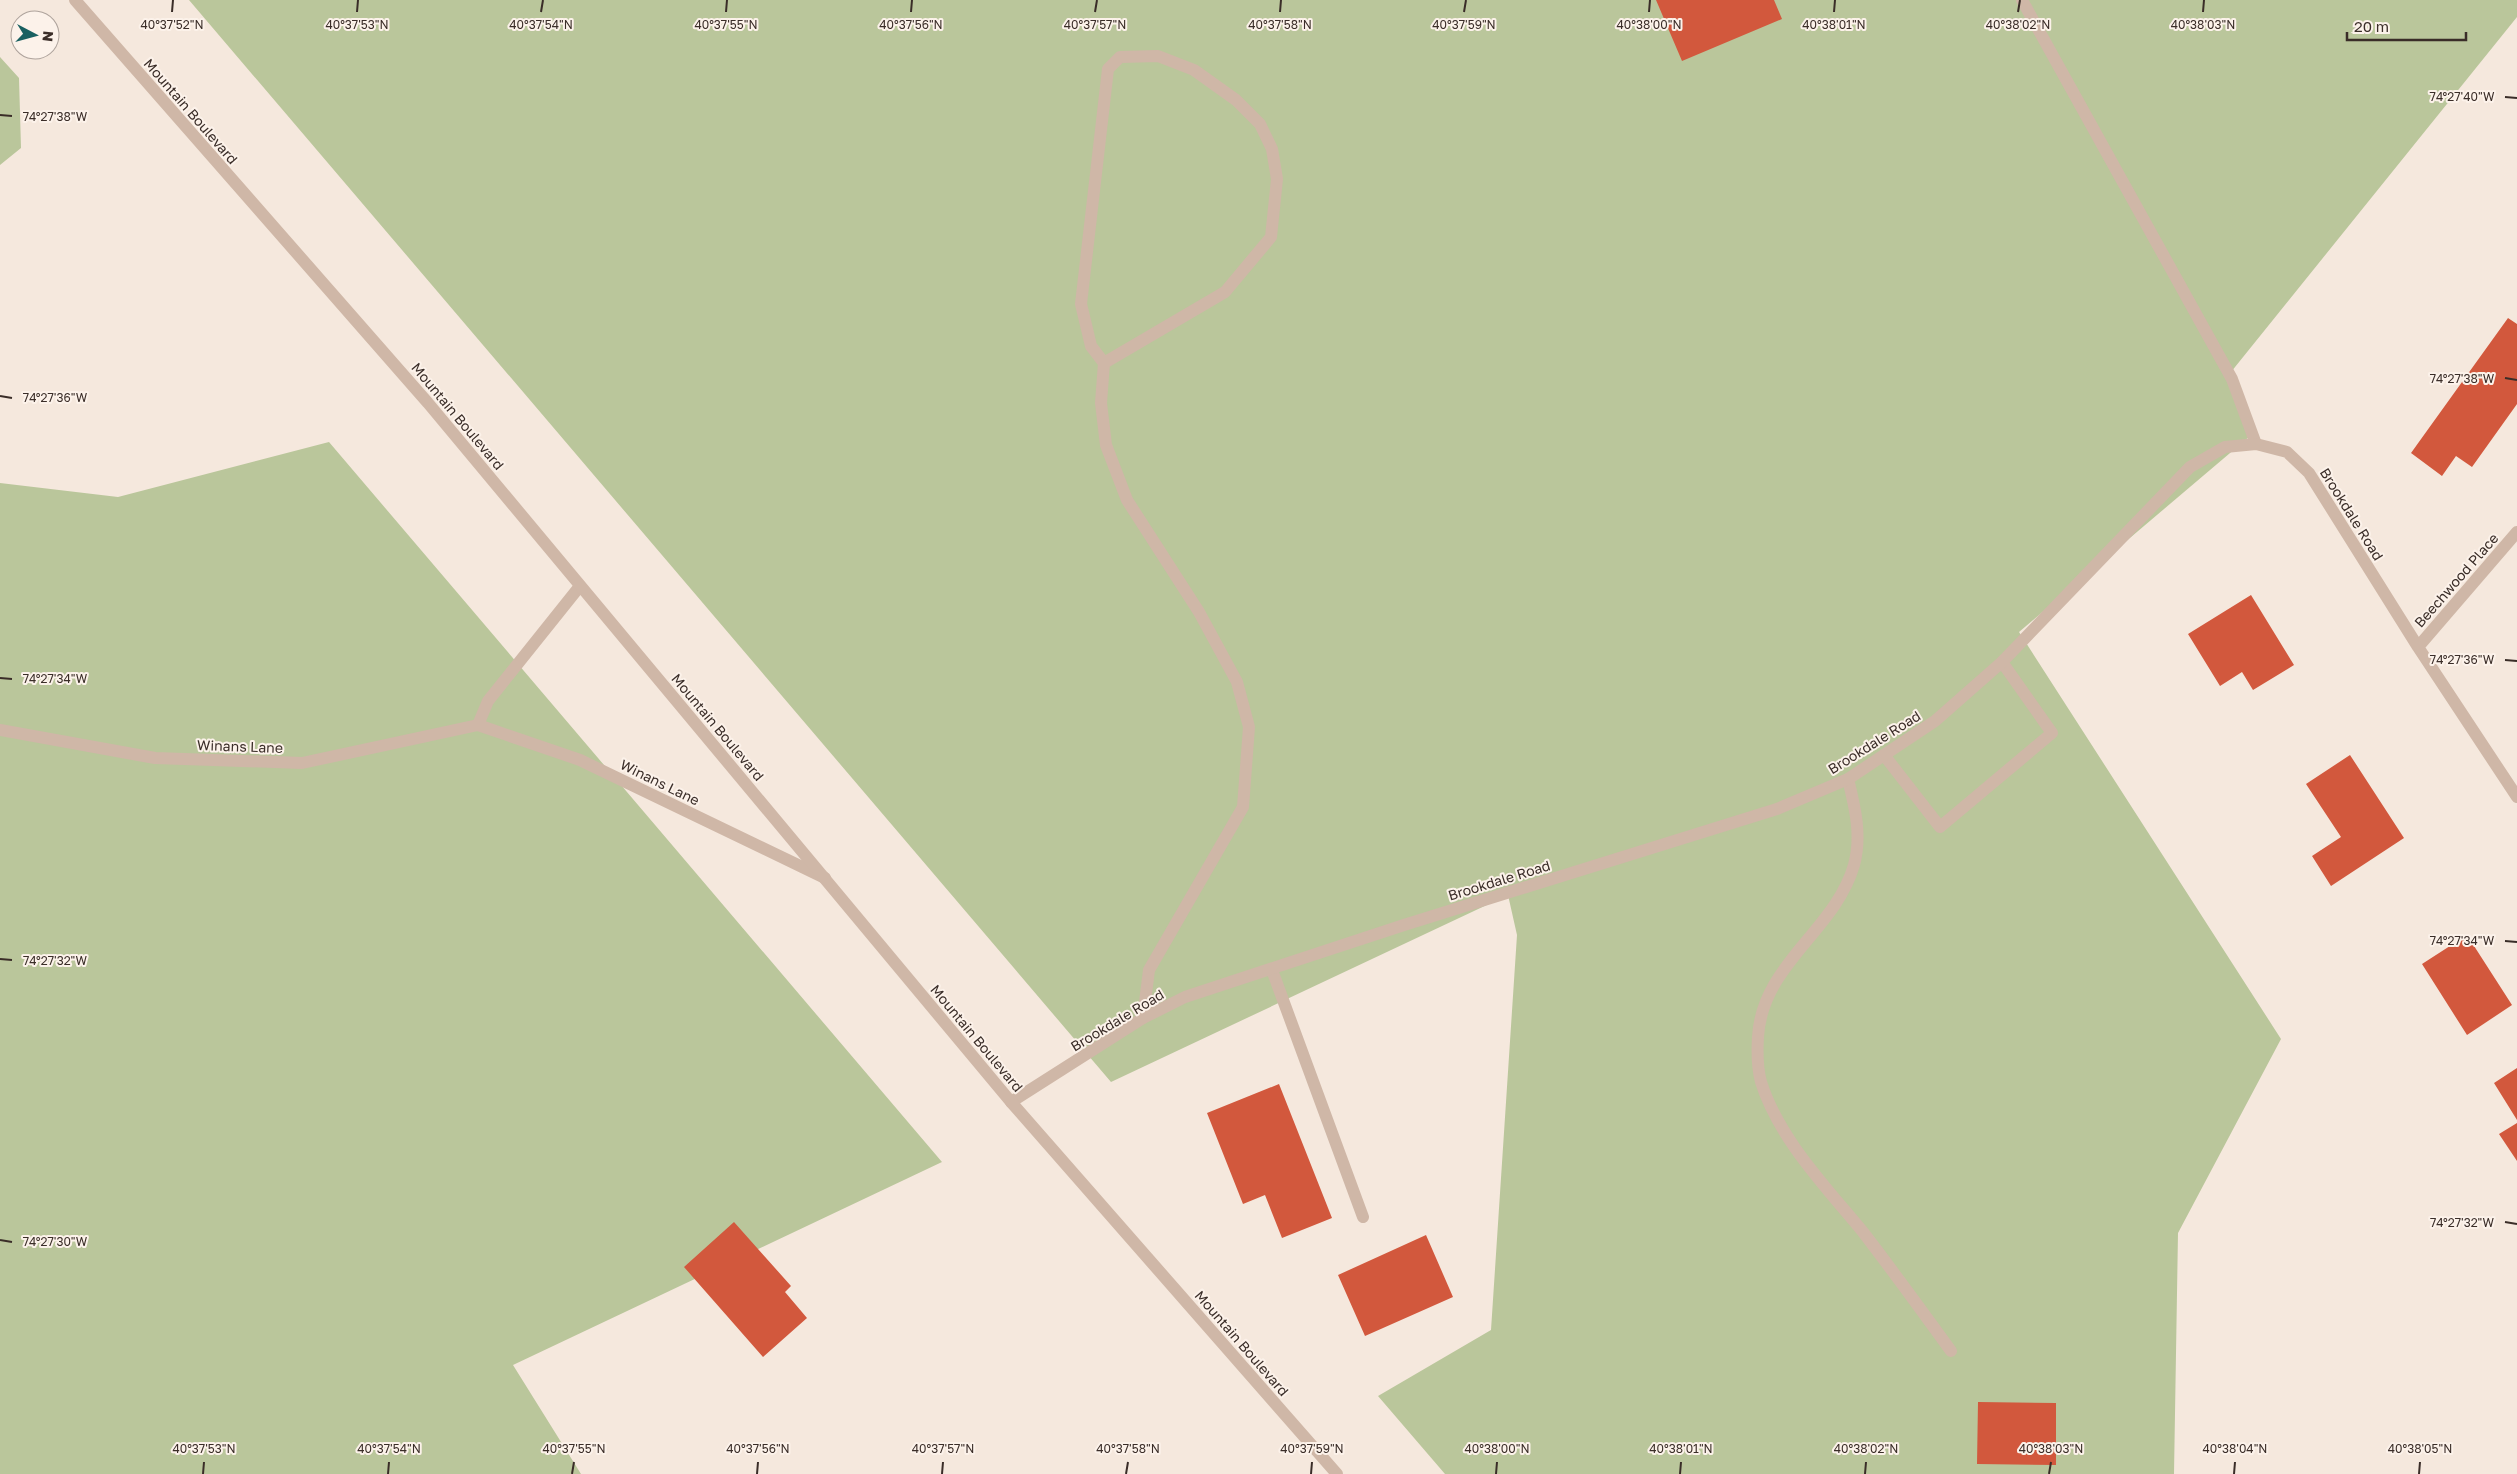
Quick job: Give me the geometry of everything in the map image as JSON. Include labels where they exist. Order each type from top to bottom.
[{"type":"street","name":"Mountain Boulevard","points":[[74,0],[428,403],[1011,1102],[1337,1474]]},
{"type":"street","points":[[2022,0],[2232,379],[2256,444]]},
{"type":"street","points":[[1104,363],[1225,292],[1271,237],[1277,179],[1272,149],[1260,124],[1236,100],[1194,70],[1158,56],[1120,57],[1108,69],[1080,304],[1091,346],[1104,363],[1101,403],[1106,445],[1127,500],[1199,612],[1223,656],[1237,682],[1250,727],[1243,807],[1149,970],[1143,1018]]},
{"type":"street","name":"Brookdale Road","points":[[1011,1102],[1143,1018],[1185,998],[1404,925],[1776,809],[1848,779],[1935,721],[2002,662],[2190,467],[2225,447],[2256,444],[2287,452],[2309,473],[2418,647],[2517,797]]},
{"type":"street","name":"Beechwood Place","points":[[2418,647],[2517,532]]},
{"type":"street","points":[[478,725],[488,701],[580,586]]},
{"type":"street","points":[[1884,756],[1940,827],[2052,733],[2002,662]]},
{"type":"street","name":"Winans Lane","points":[[0,730],[156,758],[302,763],[478,725],[580,760],[825,878]]},
{"type":"street","points":[[1848,779],[1856,814],[1858,841],[1854,865],[1840,898],[1773,984],[1763,1005],[1756,1058],[1761,1082],[1774,1112],[1805,1159],[1882,1256],[1951,1351]]},
{"type":"street","points":[[1272,970],[1363,1217]]},
{"type":"green space","points":[[189,0],[2517,0],[2517,17],[2231,372],[2256,431],[2019,632],[2281,1039],[2178,1233],[2174,1474],[1445,1474],[1378,1396],[1491,1330],[1517,935],[1508,895],[1111,1082]]},
{"type":"green space","points":[[0,57],[19,78],[21,148],[0,165]]},
{"type":"green space","points":[[329,442],[942,1162],[513,1365],[581,1474],[0,1474],[0,483],[118,497]]},
{"type":"building","points":[[1656,0],[1774,0],[1782,19],[1682,61]]},
{"type":"building","points":[[2508,318],[2517,324],[2517,404],[2472,467],[2456,456],[2442,476],[2411,453]]},
{"type":"building","points":[[2251,595],[2294,665],[2253,690],[2242,672],[2220,686],[2188,634]]},
{"type":"building","points":[[2350,755],[2404,838],[2331,886],[2312,856],[2341,837],[2306,784]]},
{"type":"building","points":[[2467,935],[2512,1005],[2467,1035],[2422,964]]},
{"type":"building","points":[[2517,1068],[2517,1120],[2494,1083]]},
{"type":"building","points":[[1279,1084],[1332,1218],[1282,1238],[1265,1195],[1243,1204],[1207,1113]]},
{"type":"building","points":[[2517,1123],[2517,1161],[2499,1134]]},
{"type":"building","points":[[734,1222],[791,1286],[785,1292],[807,1318],[763,1357],[684,1267]]},
{"type":"building","points":[[1426,1235],[1453,1297],[1365,1336],[1338,1275]]},
{"type":"building","points":[[1978,1402],[2056,1403],[2056,1465],[1977,1464]]}]
